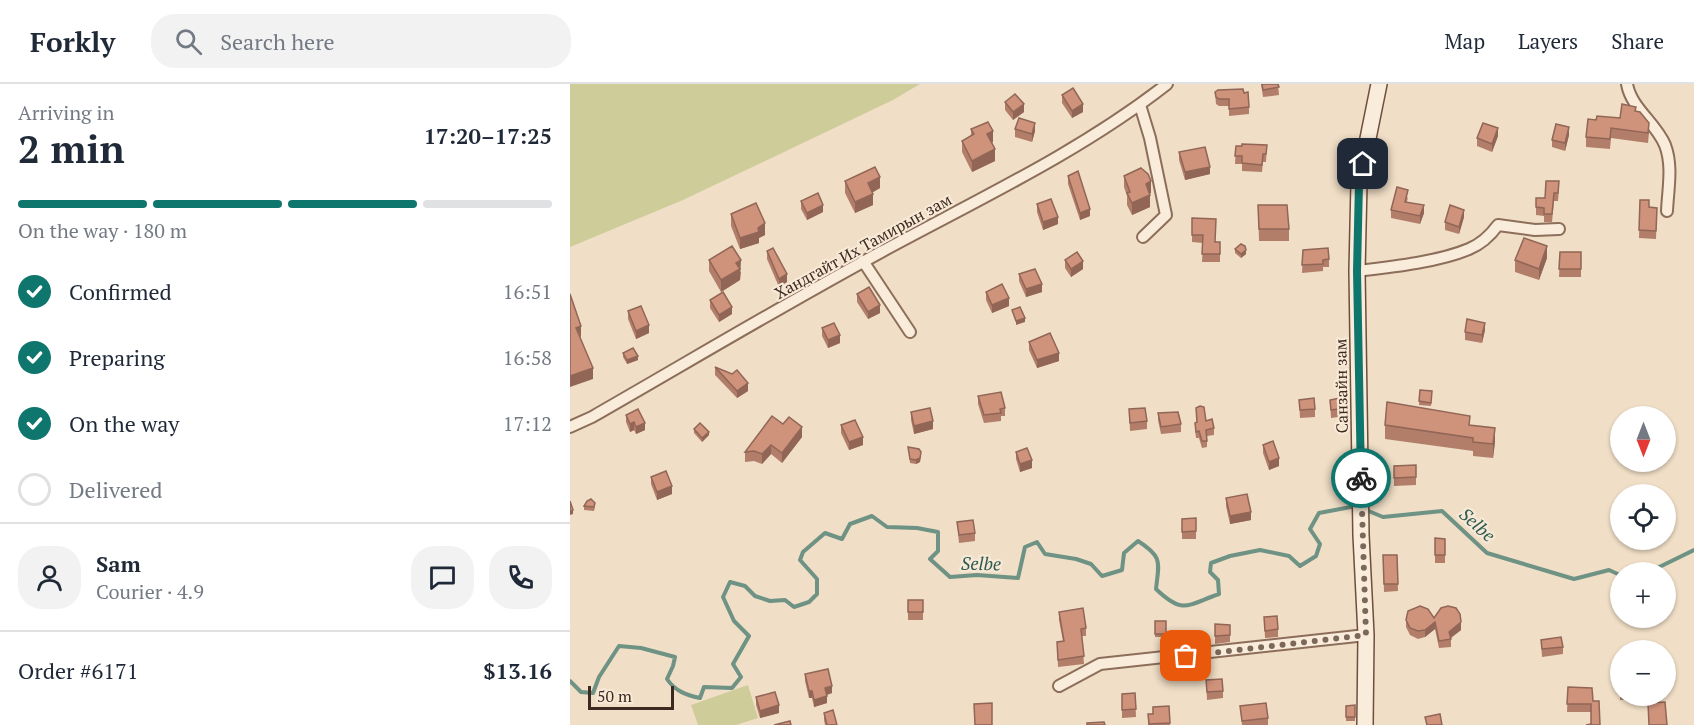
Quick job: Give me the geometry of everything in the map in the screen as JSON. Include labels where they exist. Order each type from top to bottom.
[{"type":"main road","name":"Санзайн зам","points":[[1365,725],[1366,635],[1361,534],[1357,271],[1359,183],[1379,84]]},
{"type":"street","name":"Хандгайт Их Тамирын зам","points":[[570,427],[592,417],[863,261],[1065,152],[1140,105],[1167,84]]},
{"type":"street","points":[[1627,84],[1634,101],[1664,142],[1670,163],[1667,211]]},
{"type":"street","points":[[1140,105],[1150,138],[1166,214],[1143,237]]},
{"type":"street","points":[[1357,271],[1414,263],[1469,249],[1488,237],[1498,225],[1535,231],[1559,229]]},
{"type":"street","points":[[863,261],[910,332]]},
{"type":"street","points":[[1059,686],[1100,664],[1366,635]]},
{"type":"shaded area","points":[[570,84],[920,84],[893,100],[683,200],[570,247]]},
{"type":"shaded area","points":[[748,685],[758,718],[736,725],[698,725],[691,705]]},
{"type":"building","points":[[1262,84],[1278,84],[1279,87],[1263,90]]},
{"type":"building","points":[[1073,88],[1083,104],[1072,111],[1062,95]]},
{"type":"building","points":[[1243,89],[1244,93],[1248,92],[1249,107],[1229,109],[1229,99],[1219,99],[1215,92],[1218,90]]},
{"type":"building","points":[[1015,94],[1024,104],[1013,112],[1005,102]]},
{"type":"building","points":[[1622,104],[1636,107],[1635,111],[1640,112],[1649,123],[1648,133],[1611,128],[1610,139],[1586,137],[1588,119],[1596,120],[1597,116],[1620,118]]},
{"type":"building","points":[[1019,118],[1035,123],[1032,134],[1015,129]]},
{"type":"building","points":[[988,122],[993,131],[987,134],[995,149],[972,161],[962,141],[974,134],[971,129]]},
{"type":"building","points":[[1483,123],[1498,128],[1492,144],[1477,138]]},
{"type":"building","points":[[1556,124],[1569,127],[1565,143],[1552,140]]},
{"type":"building","points":[[1242,144],[1267,145],[1262,165],[1242,163],[1242,156],[1235,156],[1236,146],[1242,146]]},
{"type":"building","points":[[1205,147],[1210,167],[1185,172],[1179,152]]},
{"type":"building","points":[[875,167],[880,177],[868,183],[873,194],[855,202],[845,181]]},
{"type":"building","points":[[1141,168],[1148,174],[1151,181],[1146,184],[1150,195],[1132,203],[1127,193],[1130,192],[1124,176]]},
{"type":"building","points":[[1078,171],[1090,209],[1080,213],[1068,176]]},
{"type":"building","points":[[1546,181],[1559,181],[1558,193],[1554,193],[1552,214],[1544,214],[1544,208],[1536,207],[1536,198],[1545,198]]},
{"type":"building","points":[[1397,187],[1408,190],[1405,202],[1424,205],[1420,216],[1391,210]]},
{"type":"building","points":[[818,193],[823,205],[807,213],[801,201]]},
{"type":"building","points":[[1051,199],[1058,217],[1043,222],[1037,204]]},
{"type":"building","points":[[1640,200],[1649,200],[1649,207],[1657,208],[1656,231],[1639,230]]},
{"type":"building","points":[[756,203],[765,223],[758,228],[759,232],[740,238],[731,214]]},
{"type":"building","points":[[1258,205],[1287,205],[1289,229],[1259,229]]},
{"type":"building","points":[[1450,205],[1464,210],[1459,227],[1445,222]]},
{"type":"building","points":[[1192,218],[1216,219],[1215,242],[1220,242],[1220,254],[1202,254],[1203,235],[1192,235]]},
{"type":"building","points":[[1524,238],[1547,246],[1539,269],[1515,260]]},
{"type":"building","points":[[1241,244],[1246,250],[1241,254],[1235,249]]},
{"type":"building","points":[[732,246],[741,260],[736,263],[740,269],[721,280],[709,260]]},
{"type":"building","points":[[773,248],[787,274],[779,279],[767,251]]},
{"type":"building","points":[[1328,248],[1329,259],[1323,260],[1323,264],[1302,265],[1303,250]]},
{"type":"building","points":[[1077,252],[1083,261],[1071,269],[1065,260]]},
{"type":"building","points":[[1560,252],[1581,252],[1581,269],[1559,269]]},
{"type":"building","points":[[1035,269],[1042,284],[1026,289],[1019,274]]},
{"type":"building","points":[[1002,284],[1009,298],[992,305],[986,292]]},
{"type":"building","points":[[869,287],[880,305],[868,312],[857,294]]},
{"type":"building","points":[[723,292],[732,307],[719,315],[710,300]]},
{"type":"building","points":[[570,294],[581,326],[576,328],[593,368],[570,376]]},
{"type":"building","points":[[641,306],[649,325],[636,331],[628,311]]},
{"type":"building","points":[[1020,307],[1025,318],[1016,321],[1012,310]]},
{"type":"building","points":[[1467,319],[1485,323],[1482,335],[1465,332]]},
{"type":"building","points":[[834,323],[840,335],[828,340],[822,328]]},
{"type":"building","points":[[1050,333],[1059,353],[1037,360],[1029,342]]},
{"type":"building","points":[[633,348],[638,356],[627,360],[623,353]]},
{"type":"building","points":[[715,367],[732,374],[737,370],[748,383],[737,391]]},
{"type":"building","points":[[1420,390],[1432,391],[1431,403],[1419,401]]},
{"type":"building","points":[[1001,392],[1005,408],[1000,409],[1001,413],[984,415],[978,396]]},
{"type":"building","points":[[1345,397],[1345,408],[1331,410],[1330,400]]},
{"type":"building","points":[[1314,398],[1315,409],[1300,410],[1299,400]]},
{"type":"building","points":[[1387,402],[1470,416],[1469,425],[1495,428],[1493,444],[1473,442],[1473,438],[1385,425]]},
{"type":"building","points":[[1204,407],[1206,421],[1212,419],[1214,428],[1206,430],[1207,441],[1202,441],[1199,431],[1196,432],[1196,408]]},
{"type":"building","points":[[930,408],[933,421],[914,426],[911,412]]},
{"type":"building","points":[[1145,408],[1147,421],[1130,423],[1129,409]]},
{"type":"building","points":[[638,409],[645,423],[636,427],[634,422],[630,424],[626,415]]},
{"type":"building","points":[[1178,412],[1181,424],[1161,427],[1158,413]]},
{"type":"building","points":[[772,416],[783,424],[789,417],[802,427],[782,453],[771,445],[762,454],[754,451],[745,452]]},
{"type":"building","points":[[855,420],[863,437],[849,442],[841,425]]},
{"type":"building","points":[[700,423],[709,432],[702,438],[694,429]]},
{"type":"building","points":[[1273,441],[1279,458],[1269,462],[1263,445]]},
{"type":"building","points":[[908,447],[919,449],[920,458],[910,459]]},
{"type":"building","points":[[1027,448],[1032,460],[1020,464],[1016,452]]},
{"type":"building","points":[[1416,465],[1416,477],[1394,478],[1394,466]]},
{"type":"building","points":[[666,471],[672,486],[657,492],[651,477]]},
{"type":"building","points":[[1247,494],[1251,512],[1230,516],[1226,498]]},
{"type":"building","points":[[591,499],[595,503],[594,507],[584,506],[587,501]]},
{"type":"building","points":[[1196,518],[1196,531],[1182,532],[1182,519]]},
{"type":"building","points":[[973,520],[975,533],[959,535],[957,522]]},
{"type":"building","points":[[1435,538],[1445,539],[1445,555],[1435,555]]},
{"type":"building","points":[[1383,555],[1397,555],[1398,584],[1384,584]]},
{"type":"building","points":[[908,600],[923,600],[923,612],[908,612]]},
{"type":"building","points":[[1420,606],[1428,609],[1434,618],[1441,608],[1448,606],[1456,608],[1461,622],[1449,632],[1451,639],[1439,641],[1435,622],[1425,630],[1418,631],[1410,628],[1406,620],[1408,611]]},
{"type":"building","points":[[1083,608],[1086,628],[1081,629],[1084,656],[1058,660],[1057,642],[1064,641],[1059,612]]},
{"type":"building","points":[[1277,616],[1278,629],[1265,631],[1264,617]]},
{"type":"building","points":[[1155,621],[1166,621],[1166,634],[1155,634]]},
{"type":"building","points":[[1215,624],[1230,625],[1230,635],[1215,636]]},
{"type":"building","points":[[1561,637],[1563,647],[1542,649],[1541,640]]},
{"type":"building","points":[[828,669],[832,686],[825,688],[827,696],[814,700],[805,674]]},
{"type":"building","points":[[1222,679],[1223,691],[1207,692],[1206,680]]},
{"type":"building","points":[[1568,687],[1592,688],[1593,701],[1599,701],[1600,725],[1586,725],[1591,724],[1591,704],[1567,704]]},
{"type":"building","points":[[775,692],[779,705],[760,711],[756,697]]},
{"type":"building","points":[[1135,693],[1136,709],[1122,710],[1122,694]]},
{"type":"building","points":[[992,703],[992,725],[975,725],[974,704]]},
{"type":"building","points":[[1266,703],[1268,718],[1242,721],[1240,706]]},
{"type":"building","points":[[1355,705],[1355,717],[1346,717],[1346,706]]},
{"type":"building","points":[[1169,706],[1170,723],[1149,724],[1148,714],[1153,714],[1153,707]]},
{"type":"building","points":[[1648,706],[1665,706],[1667,725],[1649,725]]},
{"type":"building","points":[[833,710],[837,725],[827,725],[824,713]]},
{"type":"building","points":[[1440,714],[1442,725],[1427,725],[1425,717]]},
{"type":"building","points":[[790,721],[791,725],[774,725]]},
{"type":"building","points":[[1104,722],[1105,725],[1087,725],[1087,723]]},
{"type":"waterway","name":"Selbe","points":[[570,681],[581,692],[593,693],[599,677],[619,646],[641,648],[675,657],[667,679],[674,687],[686,694],[700,698],[704,687],[732,688],[741,677],[733,664],[749,636],[734,621],[723,597],[730,582],[745,586],[755,596],[770,601],[785,600],[794,607],[809,602],[817,594],[817,579],[800,560],[803,552],[825,533],[842,539],[850,524],[872,516],[887,527],[917,528],[938,532],[938,551],[930,559],[950,577],[977,575],[1018,578],[1025,547],[1037,542],[1045,554],[1091,564],[1102,576],[1122,570],[1124,553],[1138,541],[1152,551],[1158,561],[1156,589],[1173,602],[1186,605],[1219,594],[1218,580],[1210,572],[1211,563],[1230,556],[1260,550],[1289,556],[1300,566],[1316,556],[1320,544],[1310,529],[1319,513],[1356,506]]},
{"type":"waterway","name":"Selbe","points":[[1366,510],[1383,517],[1442,511],[1487,553],[1574,579],[1610,570]]},
{"type":"waterway","name":"Selbe","points":[[1669,562],[1694,550]]},
{"type":"way so far","points":[[1186,656],[1366,635],[1361,478]]},
{"type":"route","points":[[1361,478],[1357,271],[1359,183],[1363,164]]}]
